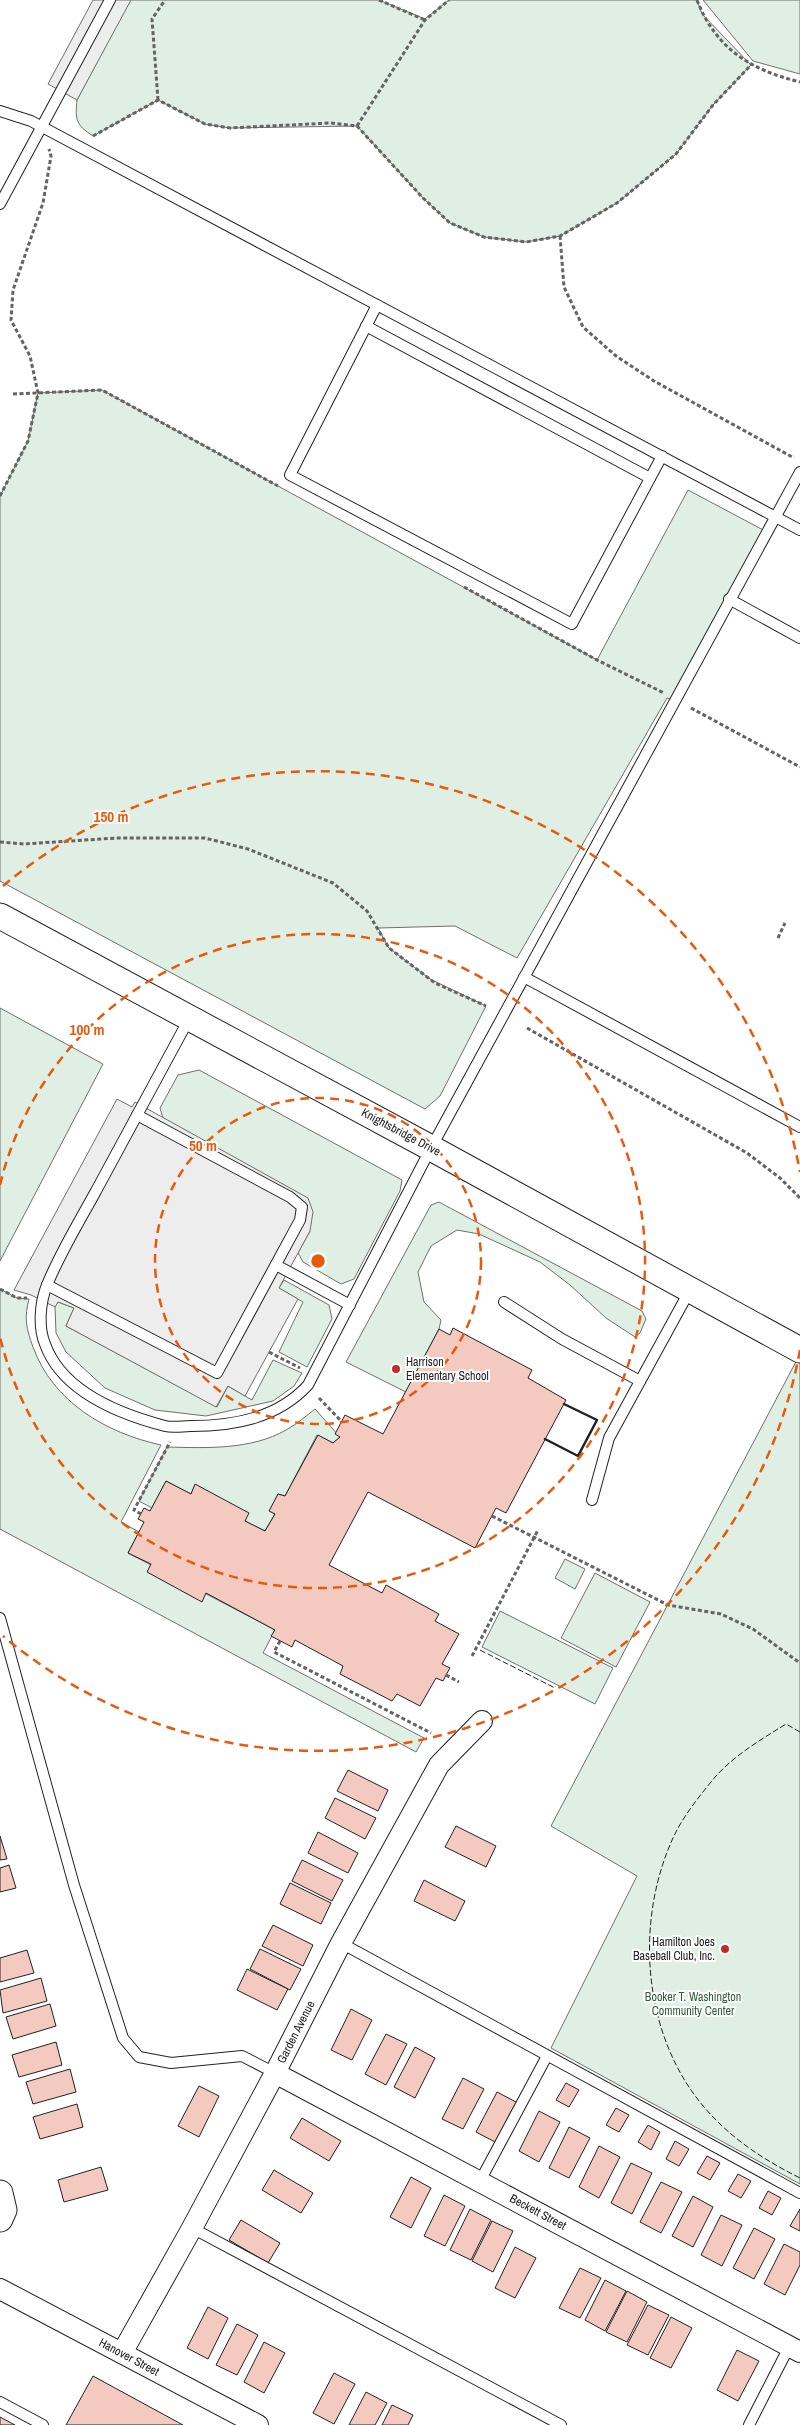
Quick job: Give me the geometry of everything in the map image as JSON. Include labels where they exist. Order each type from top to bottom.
[{"type":"street","name":"Knightsbridge Drive","points":[[0,916],[691,1289],[800,1350]]},
{"type":"street","name":"Garden Avenue","points":[[122,2353],[192,2228],[275,2073],[341,1943],[439,1765],[482,1721]]},
{"type":"street","name":"Beckett Street","points":[[275,2073],[795,2349]]},
{"type":"street","points":[[0,2193],[4,2210],[0,2219]]},
{"type":"street","name":"Hanover Street","points":[[0,2288],[258,2425]]},
{"type":"lane","points":[[0,204],[110,0]]},
{"type":"lane","points":[[0,111],[41,127],[800,530]]},
{"type":"lane","points":[[377,305],[290,475],[572,624],[662,456]]},
{"type":"lane","points":[[366,326],[650,478]]},
{"type":"lane","points":[[190,1018],[47,1285],[41,1314],[44,1343],[58,1369],[93,1398],[124,1413],[168,1426],[222,1426],[267,1415],[295,1399],[308,1386],[431,1148],[646,752],[676,702],[774,516],[800,472]]},
{"type":"lane","points":[[729,600],[800,638]]},
{"type":"lane","points":[[524,977],[800,1127]]},
{"type":"lane","points":[[47,1285],[217,1373],[300,1220],[302,1207],[290,1197],[137,1115]]},
{"type":"lane","points":[[276,1265],[350,1304]]},
{"type":"lane","points":[[592,1500],[609,1438],[691,1289]]},
{"type":"lane","points":[[504,1302],[562,1338],[640,1381]]},
{"type":"lane","points":[[0,1618],[74,1885],[123,2038],[139,2057],[172,2063],[242,2056],[275,2073]]},
{"type":"lane","points":[[341,1943],[800,2193]]},
{"type":"lane","points":[[480,2181],[547,2056]]},
{"type":"lane","points":[[192,2228],[561,2425]]},
{"type":"lane","points":[[749,2425],[795,2349]]},
{"type":"lane","points":[[0,2402],[43,2425]]},
{"type":"path","points":[[158,100],[152,19],[165,0]]},
{"type":"path","points":[[379,0],[426,20]]},
{"type":"path","points":[[357,126],[426,20],[449,0]]},
{"type":"path","points":[[697,0],[702,14],[728,49],[750,66],[800,82]]},
{"type":"path","points":[[158,100],[204,124],[230,128],[330,123],[357,126],[423,198],[450,224],[484,237],[526,242],[560,236],[617,203],[676,154],[713,105],[750,66]]},
{"type":"path","points":[[76,146],[158,100]]},
{"type":"path","points":[[0,496],[28,441],[38,393],[30,356],[11,320],[13,290],[43,203],[50,165],[51,156],[41,127]]},
{"type":"path","points":[[560,236],[564,287],[583,326],[616,356],[654,381],[800,461]]},
{"type":"path","points":[[14,394],[102,390],[284,490]]},
{"type":"path","points":[[458,584],[597,660],[669,695]]},
{"type":"path","points":[[691,708],[800,767]]},
{"type":"path","points":[[0,842],[24,844],[117,838],[205,838],[248,848],[334,883],[367,911],[389,948],[434,983],[486,1006]]},
{"type":"path","points":[[778,938],[786,923]]},
{"type":"path","points":[[527,1028],[747,1153],[780,1178],[800,1198]]},
{"type":"path","points":[[0,1290],[18,1298],[43,1300]]},
{"type":"path","points":[[269,1352],[301,1368]]},
{"type":"path","points":[[319,1398],[342,1422]]},
{"type":"path","points":[[141,1514],[134,1510],[170,1442]]},
{"type":"path","points":[[492,1516],[668,1605],[721,1614],[737,1621],[753,1629],[800,1663]]},
{"type":"path","points":[[472,1656],[538,1530]]},
{"type":"path","points":[[280,1641],[274,1652],[431,1733]]},
{"type":"path","points":[[446,1675],[459,1682]]},
{"type":"green space","points":[[130,0],[379,0],[425,19],[449,0],[697,0],[702,14],[751,65],[713,105],[676,154],[617,203],[560,236],[526,242],[484,237],[450,223],[423,198],[357,126],[230,128],[205,124],[158,100],[93,136],[83,129],[78,121],[76,113],[77,100]]},
{"type":"green space","points":[[703,0],[800,0],[800,74],[753,61]]},
{"type":"green space","points":[[102,390],[597,660],[688,490],[767,532],[676,702],[667,698],[517,958],[455,926],[378,928],[389,948],[430,979],[486,1006],[440,1096],[425,1109],[0,881],[0,496],[28,441],[38,393]]},
{"type":"green space","points":[[0,1008],[103,1064],[0,1261]]},
{"type":"green space","points":[[199,1070],[402,1180],[400,1191],[354,1279],[341,1284],[303,1262],[298,1253],[310,1231],[163,1118],[160,1108],[178,1075]]},
{"type":"green space","points":[[439,1202],[642,1311],[646,1319],[640,1333],[635,1337],[606,1318],[570,1285],[540,1262],[479,1234],[457,1230],[431,1246],[418,1272],[424,1302],[441,1320],[439,1329],[406,1392],[346,1362],[431,1205]]},
{"type":"green space","points":[[284,1280],[329,1305],[332,1319],[307,1367],[279,1352],[303,1302],[279,1288]]},
{"type":"green space","points":[[0,1289],[17,1298],[29,1299],[26,1323],[33,1347],[42,1367],[68,1399],[102,1423],[141,1440],[161,1445],[121,1522],[139,1532],[128,1553],[275,1630],[263,1653],[424,1738],[416,1752],[0,1529]]},
{"type":"green space","points":[[58,1302],[74,1308],[66,1326],[217,1407],[228,1386],[252,1400],[273,1360],[302,1373],[294,1386],[273,1401],[206,1416],[155,1410],[105,1388],[66,1352],[56,1333],[55,1307]]},
{"type":"green space","name":"Booker T. Washington Community Center","points":[[800,1354],[800,2184],[551,2048],[637,1876],[551,1826]]},
{"type":"green space","points":[[315,1409],[340,1437],[333,1443],[317,1435],[285,1496],[278,1494],[270,1511],[275,1514],[265,1531],[245,1521],[195,1485],[191,1494],[166,1481],[152,1508],[139,1501],[167,1447],[198,1448],[258,1441],[286,1430]]},
{"type":"green space","points":[[565,1559],[585,1569],[575,1589],[555,1578]]},
{"type":"green space","points":[[595,1573],[650,1602],[616,1667],[561,1638]]},
{"type":"green space","points":[[500,1611],[613,1668],[595,1704],[482,1647]]},
{"type":"shaded area","points":[[93,0],[131,0],[77,100],[48,84]]},
{"type":"shaded area","points":[[117,1099],[132,1107],[135,1102],[308,1198],[313,1212],[310,1231],[279,1288],[298,1299],[245,1396],[228,1386],[216,1407],[66,1326],[74,1308],[58,1302],[55,1307],[31,1295],[14,1290]]},
{"type":"building","points":[[453,1328],[532,1370],[528,1378],[566,1400],[506,1513],[496,1508],[475,1548],[368,1492],[329,1565],[382,1593],[386,1585],[439,1614],[435,1621],[459,1634],[442,1664],[450,1668],[443,1681],[436,1678],[420,1706],[397,1694],[392,1701],[340,1674],[343,1666],[295,1640],[292,1647],[271,1636],[275,1630],[206,1593],[202,1602],[147,1572],[151,1564],[128,1553],[144,1522],[138,1519],[144,1508],[150,1511],[166,1481],[191,1494],[195,1484],[249,1513],[245,1521],[265,1531],[275,1514],[269,1511],[278,1494],[285,1496],[318,1435],[333,1443],[340,1437],[335,1434],[345,1415],[383,1434],[439,1329],[450,1335]]},
{"type":"building","points":[[348,1770],[388,1790],[378,1811],[337,1791]]},
{"type":"building","points":[[335,1798],[376,1818],[365,1839],[325,1818]]},
{"type":"building","points":[[456,1826],[496,1846],[486,1867],[445,1847]]},
{"type":"building","points":[[318,1832],[358,1853],[348,1873],[308,1853]]},
{"type":"building","points":[[0,1836],[7,1859],[0,1860]]},
{"type":"building","points":[[302,1860],[343,1880],[332,1901],[292,1881]]},
{"type":"building","points":[[9,1865],[16,1888],[0,1892],[0,1868]]},
{"type":"building","points":[[424,1880],[465,1901],[455,1921],[414,1901]]},
{"type":"building","points":[[290,1883],[331,1903],[321,1924],[280,1904]]},
{"type":"building","points":[[273,1925],[313,1945],[303,1966],[262,1946]]},
{"type":"building","points":[[260,1949],[301,1969],[290,1990],[250,1969]]},
{"type":"building","points":[[27,1950],[34,1973],[0,1982],[0,1958]]},
{"type":"building","points":[[247,1969],[288,1989],[277,2010],[237,1990]]},
{"type":"building","points":[[41,1978],[47,2001],[3,2013],[0,1990]]},
{"type":"building","points":[[50,2004],[56,2026],[13,2039],[6,2017]]},
{"type":"building","points":[[351,2009],[372,2020],[352,2060],[331,2050]]},
{"type":"building","points":[[386,2034],[407,2044],[386,2085],[365,2074]]},
{"type":"building","points":[[56,2042],[62,2065],[19,2077],[12,2055]]},
{"type":"building","points":[[415,2047],[435,2058],[415,2098],[394,2087]]},
{"type":"building","points":[[70,2069],[76,2092],[33,2104],[26,2082]]},
{"type":"building","points":[[463,2078],[484,2089],[463,2129],[442,2119]]},
{"type":"building","points":[[566,2083],[579,2090],[569,2107],[556,2100]]},
{"type":"building","points":[[199,2086],[219,2096],[199,2137],[178,2126]]},
{"type":"building","points":[[497,2092],[518,2103],[497,2143],[476,2132]]},
{"type":"building","points":[[77,2104],[83,2127],[40,2139],[33,2117]]},
{"type":"building","points":[[616,2108],[629,2115],[619,2132],[606,2125]]},
{"type":"building","points":[[539,2111],[560,2122],[539,2162],[519,2151]]},
{"type":"building","points":[[302,2118],[341,2141],[329,2161],[290,2138]]},
{"type":"building","points":[[648,2125],[660,2132],[651,2150],[638,2142]]},
{"type":"building","points":[[569,2127],[590,2138],[569,2178],[549,2168]]},
{"type":"building","points":[[675,2141],[689,2149],[679,2166],[666,2159]]},
{"type":"building","points":[[599,2146],[620,2157],[599,2198],[579,2187]]},
{"type":"building","points":[[707,2156],[720,2163],[710,2180],[697,2173]]},
{"type":"building","points":[[631,2163],[652,2173],[632,2214],[611,2203]]},
{"type":"building","points":[[101,2167],[108,2190],[64,2202],[58,2180]]},
{"type":"building","points":[[274,2170],[313,2193],[301,2213],[262,2190]]},
{"type":"building","points":[[738,2174],[751,2181],[741,2198],[728,2191]]},
{"type":"building","points":[[411,2177],[431,2188],[411,2228],[390,2217]]},
{"type":"building","points":[[661,2182],[682,2192],[661,2233],[640,2222]]},
{"type":"building","points":[[768,2191],[781,2198],[772,2215],[759,2208]]},
{"type":"building","points":[[444,2195],[465,2206],[445,2246],[424,2236]]},
{"type":"building","points":[[693,2196],[713,2207],[693,2247],[672,2236]]},
{"type":"building","points":[[470,2209],[491,2220],[471,2260],[450,2250]]},
{"type":"building","points":[[800,2209],[800,2231],[790,2226]]},
{"type":"building","points":[[721,2215],[742,2225],[722,2266],[701,2255]]},
{"type":"building","points":[[241,2220],[280,2243],[268,2263],[229,2240]]},
{"type":"building","points":[[492,2221],[513,2231],[493,2272],[472,2261]]},
{"type":"building","points":[[754,2228],[775,2239],[754,2279],[733,2268]]},
{"type":"building","points":[[784,2244],[800,2252],[800,2265],[785,2295],[764,2284]]},
{"type":"building","points":[[515,2247],[536,2258],[515,2298],[495,2288]]},
{"type":"building","points":[[580,2268],[601,2278],[580,2318],[559,2308]]},
{"type":"building","points":[[605,2280],[626,2291],[605,2331],[585,2320]]},
{"type":"building","points":[[627,2291],[647,2302],[627,2342],[606,2332]]},
{"type":"building","points":[[648,2305],[669,2315],[648,2355],[627,2345]]},
{"type":"building","points":[[208,2307],[228,2318],[208,2359],[187,2348]]},
{"type":"building","points":[[671,2317],[692,2328],[671,2368],[650,2358]]},
{"type":"building","points":[[237,2324],[258,2335],[237,2375],[216,2365]]},
{"type":"building","points":[[264,2342],[285,2353],[264,2393],[244,2382]]},
{"type":"building","points":[[737,2350],[759,2361],[738,2401],[717,2390]]},
{"type":"building","points":[[334,2373],[355,2384],[334,2424],[313,2413]]},
{"type":"building","points":[[93,2376],[183,2425],[66,2425]]},
{"type":"building","points":[[366,2392],[387,2403],[375,2425],[349,2425]]},
{"type":"building","points":[[392,2405],[413,2415],[408,2425],[382,2425]]},
{"type":"building","points":[[0,2417],[15,2425],[0,2425]]},
{"type":"fence","points":[[480,1650],[555,1688]]},
{"type":"fence","points":[[800,1732],[786,1724],[750,1747],[716,1776],[693,1805],[673,1838],[661,1869],[653,1903],[650,1937],[650,1971],[655,2005],[664,2038],[678,2069],[696,2097],[731,2134],[771,2162],[800,2178]]},
{"type":"wall","points":[[545,1439],[578,1456],[597,1420],[564,1404]]},
{"type":"place","name":"Harrison Elementary School","points":[[396,1369]]},
{"type":"place","name":"Hamilton Joes Baseball Club, Inc.","points":[[725,1949]]}]
